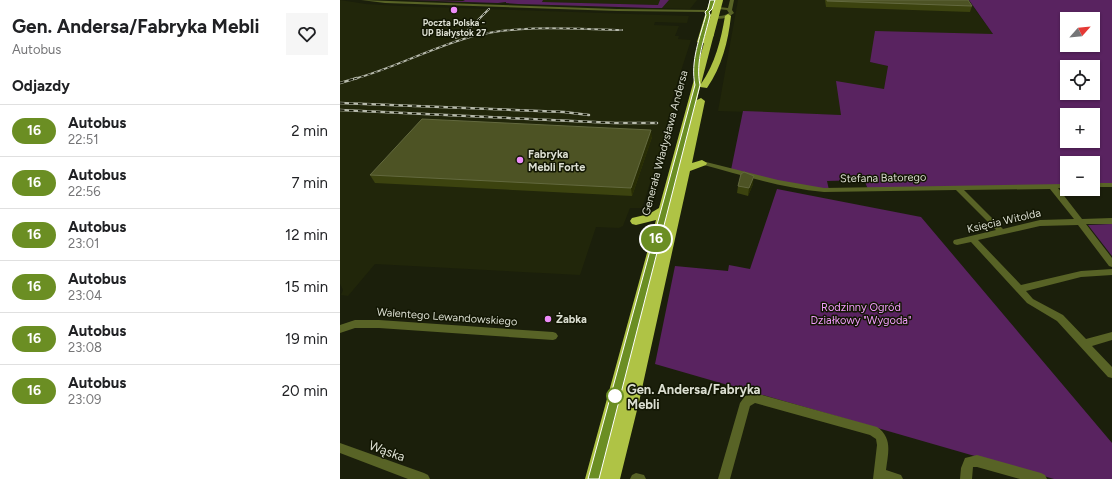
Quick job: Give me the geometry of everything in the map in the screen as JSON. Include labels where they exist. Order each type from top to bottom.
[{"type":"highway","points":[[712,0],[698,52],[696,79],[701,86],[710,79],[720,56],[729,13]]},
{"type":"highway","name":"Generała Władysława Andersa","points":[[612,479],[689,154],[701,86],[719,0]]},
{"type":"highway","name":"Generała Władysława Andersa","points":[[713,34],[725,0]]},
{"type":"highway","name":"Generała Władysława Andersa","points":[[594,479],[656,238],[701,86]]},
{"type":"highway","points":[[689,154],[692,158],[702,163]]},
{"type":"highway","points":[[685,169],[702,163]]},
{"type":"highway","points":[[656,238],[651,227],[636,221],[653,217],[664,211]]},
{"type":"street","points":[[363,0],[660,11],[708,12],[721,8],[729,13]]},
{"type":"street","points":[[499,6],[505,0]]},
{"type":"street","points":[[729,13],[732,0]]},
{"type":"street","points":[[708,12],[716,17],[729,13]]},
{"type":"street","name":"Stefana Batorego","points":[[702,163],[728,168],[781,184],[810,189],[1060,186]]},
{"type":"street","points":[[1100,185],[1112,185]]},
{"type":"street","points":[[957,187],[1002,232]]},
{"type":"street","points":[[1053,187],[1112,264]]},
{"type":"street","name":"Księcia Witolda","points":[[956,242],[1040,223],[1112,221]]},
{"type":"street","points":[[973,239],[1035,305],[1052,312],[1060,318],[1112,374]]},
{"type":"street","points":[[1019,289],[1080,274],[1112,272]]},
{"type":"street","name":"Walentego Lewandowskiego","points":[[340,329],[355,324],[379,324],[553,336]]},
{"type":"street","points":[[1084,344],[1112,336]]},
{"type":"street","points":[[724,479],[745,403],[749,399],[755,398],[874,431],[880,436],[883,445],[879,476],[897,479]]},
{"type":"street","name":"Wąska","points":[[340,448],[424,479]]},
{"type":"street","points":[[966,479],[969,462],[978,461],[1041,479]]},
{"type":"shaded area","points":[[340,0],[366,4],[401,6],[689,16],[687,23],[655,22],[654,25],[679,26],[675,36],[679,36],[678,39],[691,40],[670,105],[675,105],[642,208],[630,208],[623,226],[619,228],[596,227],[580,275],[375,264],[348,296],[341,295],[343,290],[340,284]]},
{"type":"shaded area","points":[[543,0],[660,0],[658,5],[542,2]]},
{"type":"shaded area","points":[[669,0],[697,0],[690,9],[662,8]]},
{"type":"shaded area","points":[[738,0],[968,0],[993,34],[870,62],[888,66],[884,89],[841,115],[718,111]]},
{"type":"green space","points":[[405,0],[543,0],[542,2],[658,5],[660,0],[669,0],[662,8],[652,8],[518,4],[506,2]]},
{"type":"green space","points":[[969,0],[1112,0],[1112,185],[1100,185],[1100,156],[1060,156],[1060,186],[868,189],[864,180],[827,181],[829,190],[810,189],[731,170],[743,111],[841,115],[836,81],[884,89],[888,66],[870,62],[875,31],[993,34]]},
{"type":"green space","name":"Rodzinny Ogród Działkowy \"Wygoda\"","points":[[777,189],[921,217],[1112,443],[1112,479],[1054,479],[655,364],[675,266],[728,271],[729,265],[750,269]]},
{"type":"green space","points":[[1112,224],[1112,256],[1088,225]]},
{"type":"building","points":[[968,0],[972,6],[827,1]]},
{"type":"building","name":"Fabryka Mebli Forte","points":[[422,119],[651,130],[631,188],[370,175]]},
{"type":"building","points":[[744,172],[754,176],[749,188],[738,186],[741,174]]},
{"type":"railway","points":[[456,38],[468,30],[489,9]]},
{"type":"railway","points":[[357,78],[458,41],[492,32],[548,28],[622,30]]},
{"type":"railway","points":[[340,83],[357,78]]},
{"type":"railway","points":[[340,103],[564,112],[589,115]]},
{"type":"railway","points":[[340,110],[615,123],[657,123]]},
{"type":"bus line","name":"16","points":[[594,479],[656,238],[698,85],[696,79],[698,52],[708,15],[707,12],[710,9],[712,0]]},
{"type":"place","name":"Poczta Polska - UP Białystok 27","points":[[454,10]]},
{"type":"place","name":"Fabryka Mebli Forte","points":[[520,160]]},
{"type":"place","name":"Żabka","points":[[548,319]]},
{"type":"place","name":"Gen. Andersa/Fabryka Mebli","points":[[615,396]]}]
